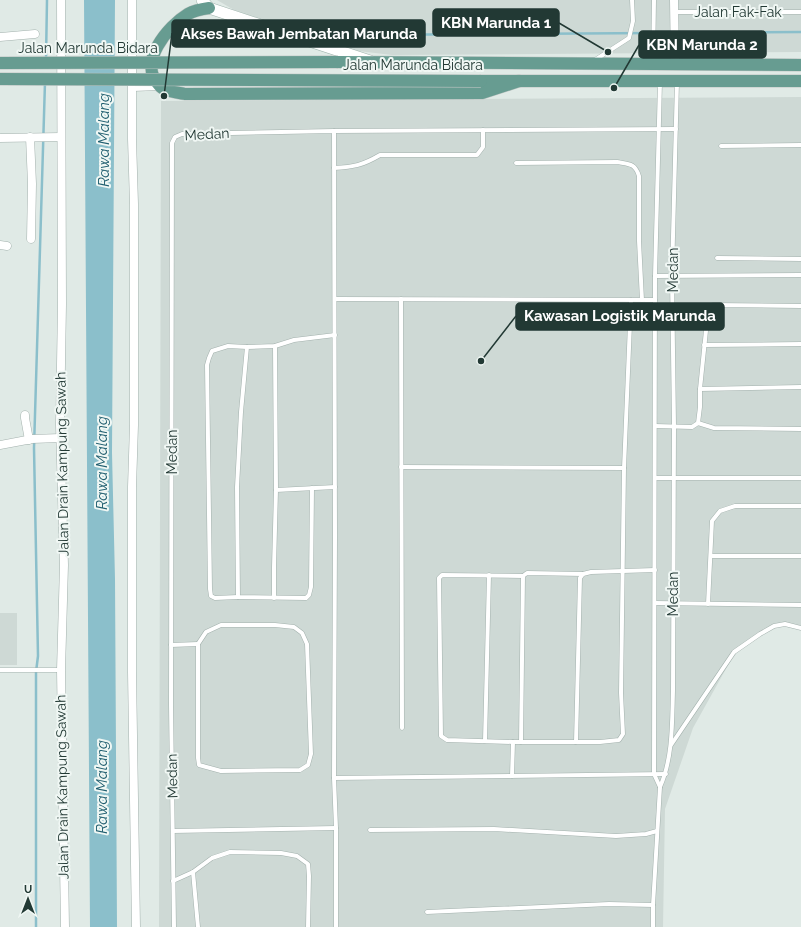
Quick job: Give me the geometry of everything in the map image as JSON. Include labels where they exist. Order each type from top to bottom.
[{"type":"main road","points":[[206,4],[199,10],[188,14],[176,24],[158,44],[152,60],[152,72],[159,86],[167,90],[185,94],[482,93],[519,81]]},
{"type":"main road","name":"Jalan Marunda Bidara","points":[[0,63],[376,62],[801,65]]},
{"type":"main road","name":"Jalan Marunda Bidara","points":[[0,79],[660,81],[677,87],[801,81]]},
{"type":"street","name":"Jalan Drain Kampung Sawah","points":[[61,0],[62,304],[60,353],[60,438],[64,565],[61,670],[64,927]]},
{"type":"street","points":[[132,0],[132,139],[134,204],[132,656],[136,927]]},
{"type":"street","points":[[674,0],[675,64]]},
{"type":"street","points":[[206,4],[376,62]]},
{"type":"street","points":[[0,37],[35,34]]},
{"type":"street","points":[[133,60],[152,60]]},
{"type":"street","points":[[133,87],[159,86]]},
{"type":"street","points":[[31,239],[33,137]]},
{"type":"street","points":[[0,138],[61,137]]},
{"type":"street","points":[[25,415],[30,440]]},
{"type":"street","points":[[0,445],[30,440],[60,438]]},
{"type":"lane","points":[[589,64],[629,38],[633,21],[632,0]]},
{"type":"lane","points":[[652,64],[654,0]]},
{"type":"lane","name":"Jalan Fak-Fak","points":[[675,12],[801,12]]},
{"type":"lane","points":[[653,927],[652,905],[660,787],[654,774],[655,276],[658,110],[660,81]]},
{"type":"lane","name":"Medan","points":[[660,787],[666,774],[670,747],[673,691],[674,426],[672,275],[677,87]]},
{"type":"lane","name":"Medan","points":[[174,927],[171,645],[172,143],[175,137],[182,134],[334,131],[676,129]]},
{"type":"lane","points":[[334,168],[354,167],[369,161],[380,154],[477,155],[483,147],[483,130]]},
{"type":"lane","points":[[334,131],[334,778],[336,828],[336,927]]},
{"type":"lane","points":[[721,146],[801,145]]},
{"type":"lane","points":[[516,163],[617,162],[631,164],[637,170],[639,176],[639,241],[642,300]]},
{"type":"lane","points":[[717,258],[801,259]]},
{"type":"lane","points":[[655,276],[801,275]]},
{"type":"lane","points":[[334,299],[655,300]]},
{"type":"lane","points":[[401,299],[402,728]]},
{"type":"lane","points":[[631,300],[624,468],[622,570],[621,693],[623,734],[619,740],[600,742],[447,740],[441,736],[439,578],[442,575],[522,576],[527,574],[583,574],[622,570],[655,570]]},
{"type":"lane","points":[[655,426],[692,427],[698,423],[704,345],[709,306],[801,306]]},
{"type":"lane","points":[[312,488],[311,586],[309,595],[306,598],[215,598],[211,596],[208,365],[212,351],[228,346],[275,346],[294,340],[334,335]]},
{"type":"lane","points":[[704,345],[801,344]]},
{"type":"lane","points":[[274,598],[276,490],[275,346]]},
{"type":"lane","points":[[238,597],[238,472],[241,412],[247,347]]},
{"type":"lane","points":[[700,389],[801,387]]},
{"type":"lane","points":[[698,423],[714,428],[801,429]]},
{"type":"lane","points":[[402,467],[624,468]]},
{"type":"lane","points":[[655,478],[801,478]]},
{"type":"lane","points":[[276,490],[335,487]]},
{"type":"lane","points":[[708,604],[712,521],[720,511],[735,506],[801,506]]},
{"type":"lane","points":[[711,556],[801,556]]},
{"type":"lane","points":[[576,742],[580,578],[583,574]]},
{"type":"lane","points":[[485,741],[489,575]]},
{"type":"lane","points":[[521,742],[522,576]]},
{"type":"lane","points":[[655,602],[801,605]]},
{"type":"lane","points":[[670,747],[734,652],[774,626],[785,624],[801,628]]},
{"type":"lane","points":[[221,625],[275,625],[294,627],[302,633],[307,644],[311,754],[308,765],[300,770],[221,771],[199,765],[198,644],[206,632],[221,625]]},
{"type":"lane","points":[[171,645],[198,644]]},
{"type":"lane","points":[[0,670],[61,670]]},
{"type":"lane","points":[[512,776],[513,742]]},
{"type":"lane","points":[[334,778],[666,774]]},
{"type":"lane","points":[[173,831],[336,828]]},
{"type":"lane","points":[[370,830],[494,829],[616,836],[646,834],[657,831]]},
{"type":"lane","points":[[173,881],[193,872],[212,858],[230,852],[281,853],[297,856],[308,864],[308,927]]},
{"type":"lane","points":[[193,872],[198,927]]},
{"type":"lane","points":[[427,912],[609,904],[652,905]]},
{"type":"shaded area","points":[[217,0],[801,0],[801,52],[392,55],[350,50],[234,10]]},
{"type":"shaded area","points":[[801,97],[801,629],[781,622],[737,649],[693,728],[665,809],[663,927],[159,927],[161,101]]},
{"type":"shaded area","points":[[0,613],[17,613],[17,665],[0,665]]},
{"type":"water","name":"Rawa Malang","points":[[84,0],[115,0],[112,453],[115,579],[117,927],[90,927]]},
{"type":"waterway","points":[[46,59],[47,0]]},
{"type":"waterway","points":[[346,35],[801,32]]},
{"type":"waterway","points":[[36,927],[36,672],[38,656],[34,448],[45,82]]},
{"type":"place","name":"KBN Marunda 1","points":[[608,52]]},
{"type":"place","name":"KBN Marunda 2","points":[[614,88]]},
{"type":"place","name":"Akses Bawah Jembatan Marunda","points":[[164,96]]},
{"type":"place","name":"Kawasan Logistik Marunda","points":[[481,361]]}]
